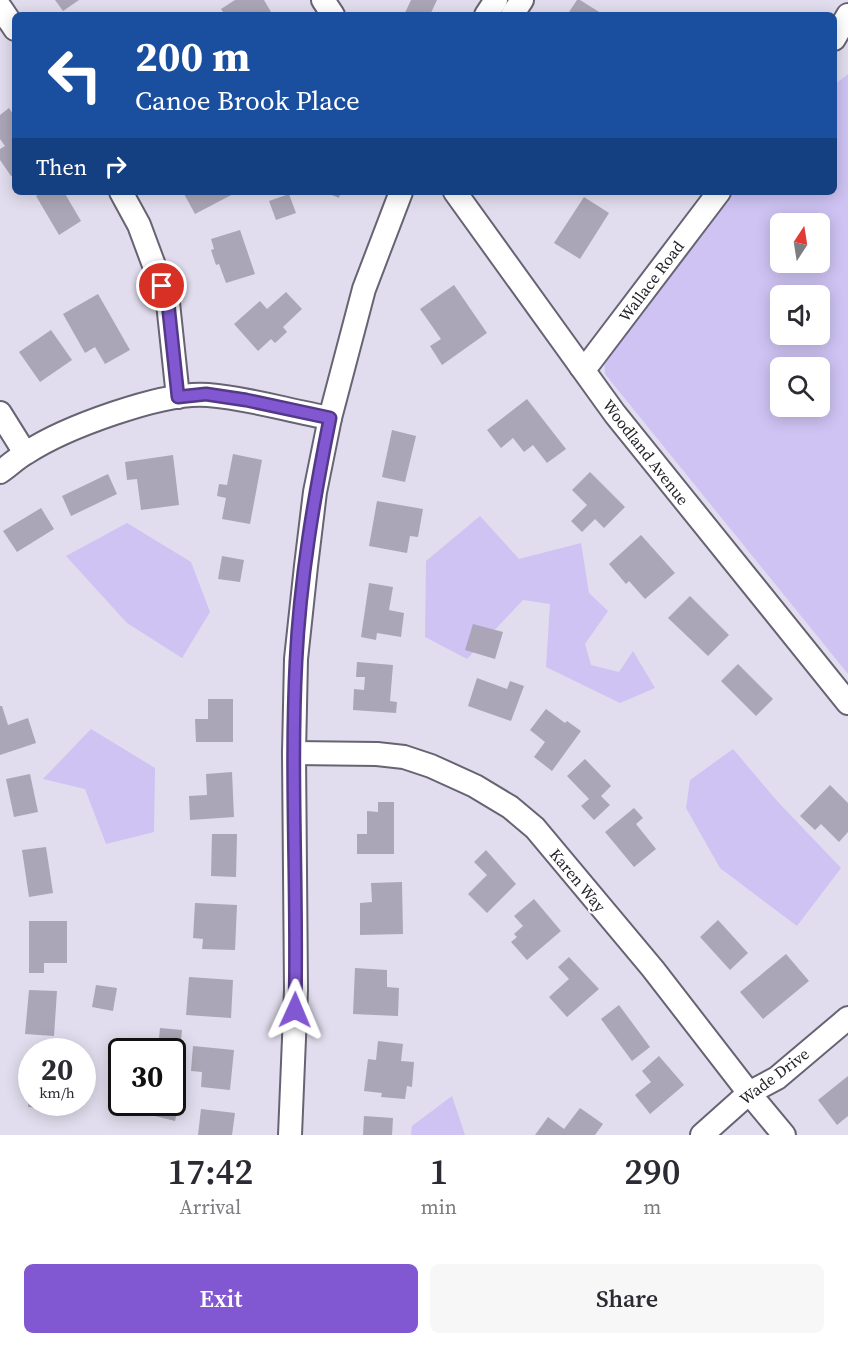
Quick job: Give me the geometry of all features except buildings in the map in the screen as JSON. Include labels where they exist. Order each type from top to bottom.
[{"type":"street","points":[[0,7],[12,25]]},
{"type":"street","points":[[837,34],[848,15]]},
{"type":"street","points":[[123,195],[139,225],[168,303],[178,397]]},
{"type":"street","points":[[290,1135],[296,990],[294,753],[296,659],[306,566],[315,492],[330,418],[364,289],[400,195]]},
{"type":"street","name":"Woodland Avenue","points":[[457,195],[615,414],[848,703]]},
{"type":"street","name":"Wallace Road","points":[[581,367],[590,362],[717,195]]},
{"type":"street","points":[[0,472],[25,453],[101,417],[178,397],[206,394],[330,418]]},
{"type":"street","points":[[0,413],[25,453]]},
{"type":"street","name":"Karen Way","points":[[294,753],[377,754],[404,758],[431,765],[475,786],[510,807],[535,828],[653,969],[784,1135]]},
{"type":"street","name":"Wade Drive","points":[[702,1135],[749,1093],[777,1078],[848,1018]]},
{"type":"shaded area","points":[[848,74],[848,674],[605,374],[604,354],[732,195],[837,195],[837,83]]},
{"type":"shaded area","points":[[480,516],[519,559],[581,543],[589,593],[608,611],[585,644],[591,665],[619,672],[633,651],[655,688],[620,703],[546,667],[550,604],[523,600],[467,659],[425,637],[426,561]]},
{"type":"shaded area","points":[[127,523],[191,562],[210,612],[182,658],[127,623],[66,556]]},
{"type":"shaded area","points":[[91,729],[155,768],[154,832],[106,844],[85,789],[43,779]]},
{"type":"shaded area","points":[[733,749],[778,802],[841,868],[797,926],[720,868],[686,808],[690,780]]},
{"type":"shaded area","points":[[452,1096],[465,1135],[411,1135],[412,1126]]},
{"type":"route","points":[[162,286],[168,303],[178,397],[206,394],[330,418],[315,492],[296,659],[295,1010]]}]
